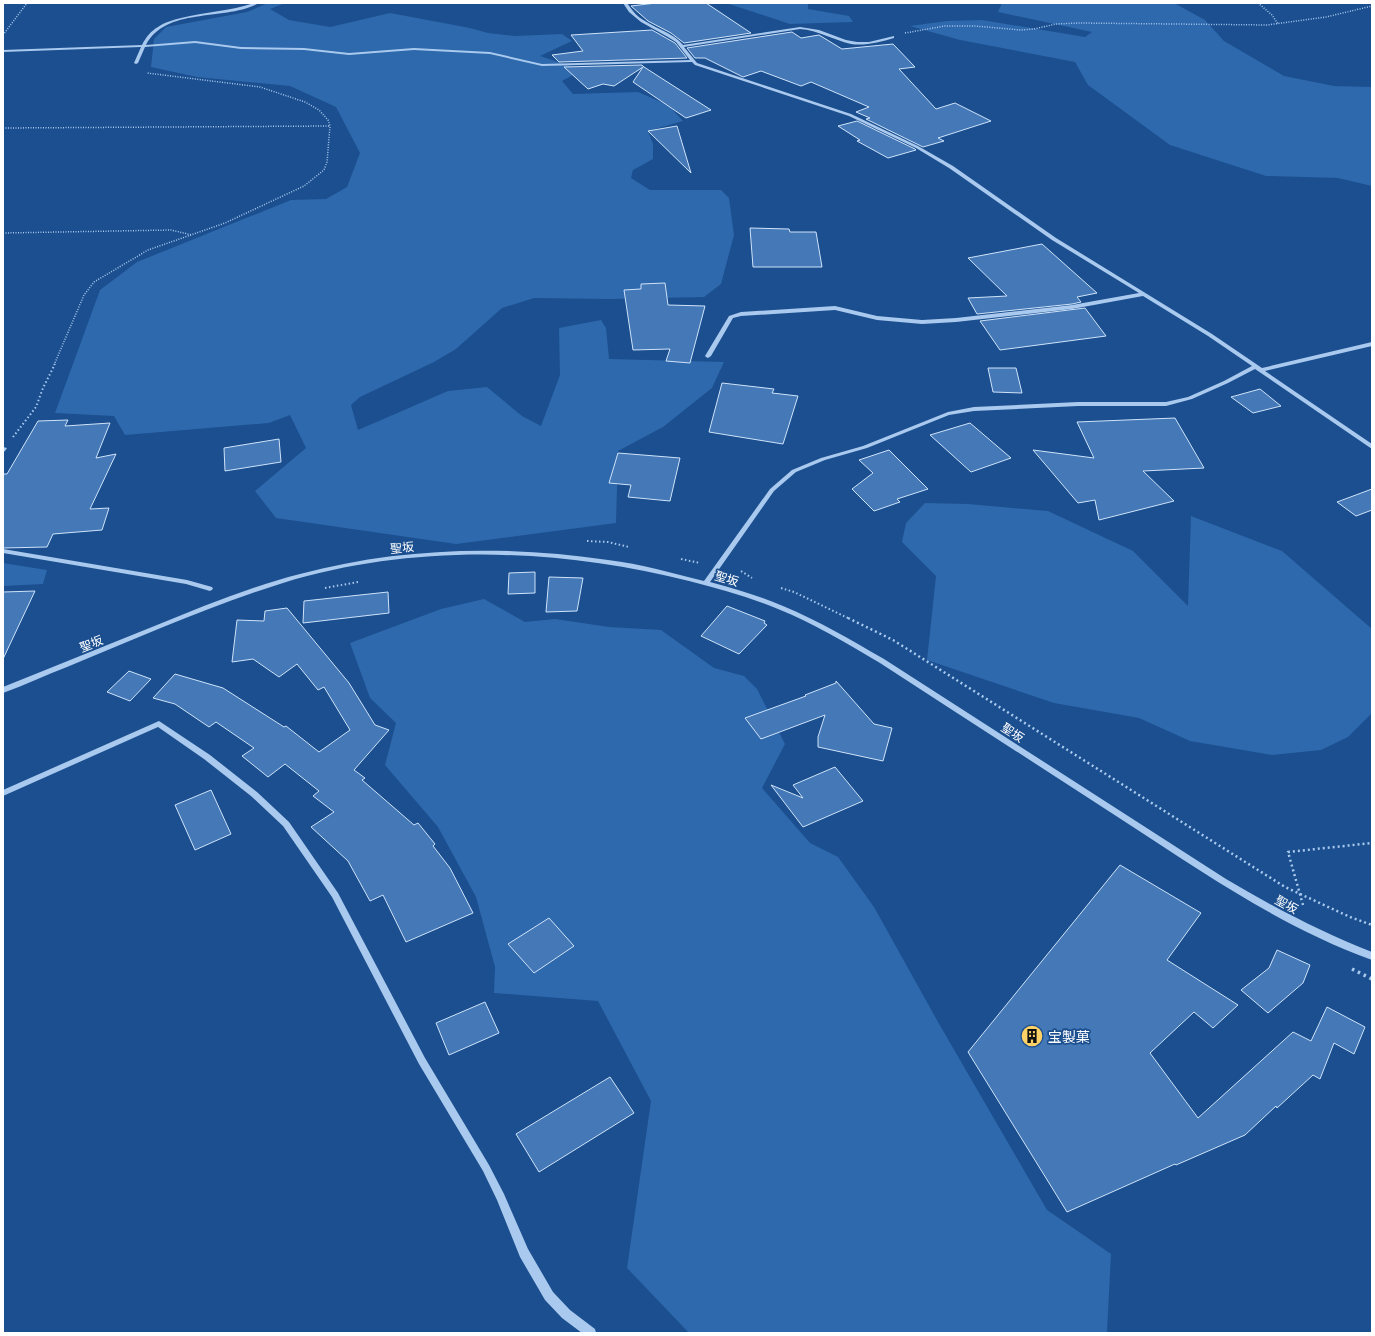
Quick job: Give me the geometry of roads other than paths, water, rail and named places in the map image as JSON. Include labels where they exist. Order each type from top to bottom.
[{"type":"street","points":[[136,63],[152,33],[159,27],[202,15],[245,8],[257,3]]},
{"type":"street","points":[[625,3],[635,18],[671,37],[682,46],[691,61],[696,64],[850,114],[916,147],[951,167],[1054,239],[1144,294],[1258,368],[1372,447]]},
{"type":"street","points":[[682,46],[800,28],[818,30],[843,40],[857,43],[870,43],[893,37]]},
{"type":"street","points":[[3,51],[145,46],[194,42],[241,48],[304,49],[349,54],[398,50],[440,50],[490,53],[542,65],[691,61]]},
{"type":"street","points":[[708,356],[731,317],[741,314],[835,308],[877,318],[922,322],[956,320],[1072,307],[1144,294]]},
{"type":"street","points":[[706,583],[772,490],[794,471],[823,459],[865,447],[948,414],[974,409],[1078,404],[1166,404],[1190,398],[1258,368],[1372,344]]},
{"type":"street","points":[[3,551],[187,582],[210,589]]},
{"type":"street","name":"聖坂","points":[[3,690],[196,612],[263,588],[319,571],[392,558],[456,552],[513,552],[561,555],[618,562],[670,573],[780,607],[834,633],[882,661],[1217,877],[1344,946],[1372,956]]},
{"type":"street","points":[[3,793],[159,724],[207,757],[254,794],[286,824],[335,895],[422,1061],[486,1168],[501,1197],[524,1253],[549,1296],[566,1314],[591,1333]]},
{"type":"place","name":"宝製菓","points":[[1032,1036]]}]
